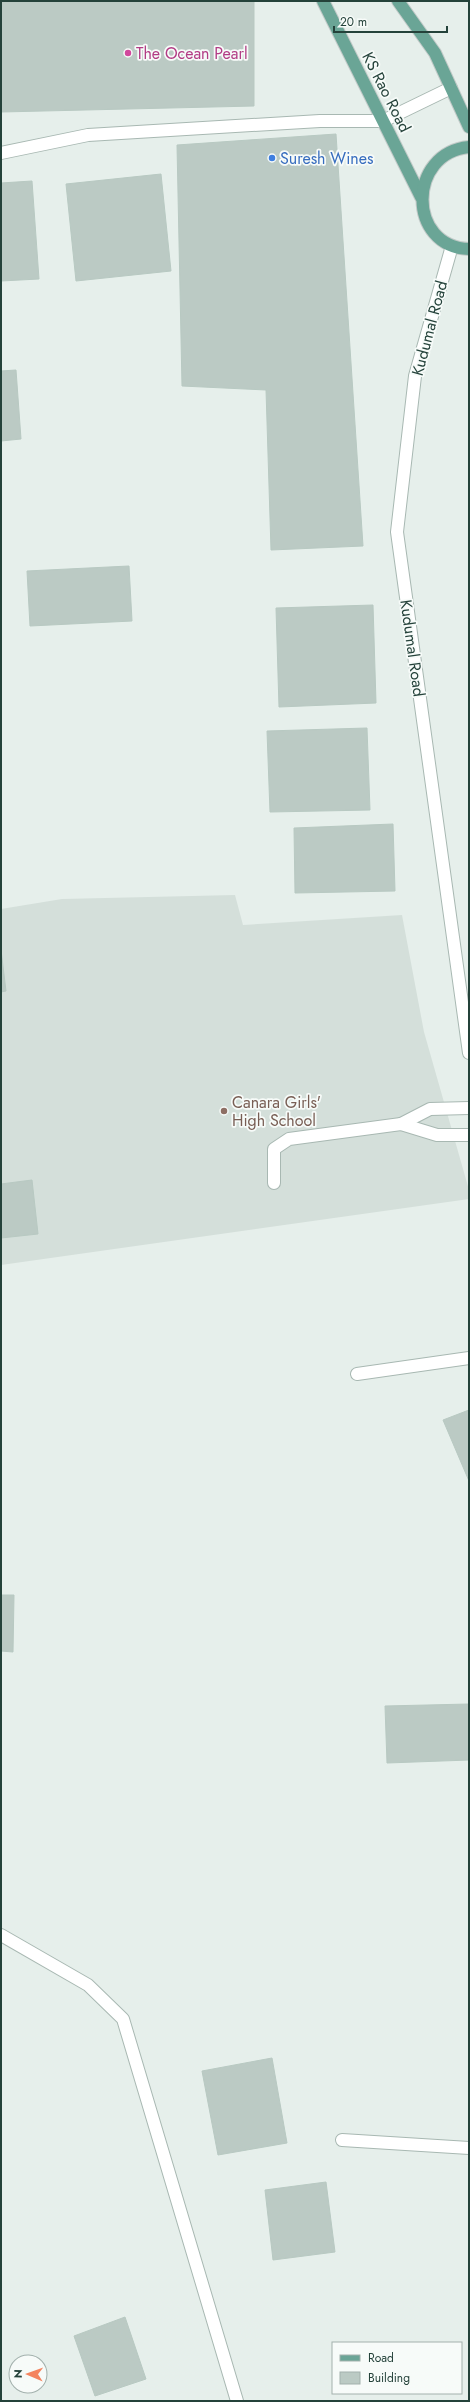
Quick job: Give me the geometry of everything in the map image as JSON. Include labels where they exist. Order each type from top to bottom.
[{"type":"main road","name":"KS Rao Road","points":[[323,1],[421,197]]},
{"type":"main road","points":[[398,1],[435,53],[469,128]]},
{"type":"main road","points":[[469,147],[450,152],[436,163],[425,179],[421,197],[423,214],[431,230],[452,246],[469,249]]},
{"type":"street","points":[[1,153],[88,135],[320,121],[383,121],[451,88]]},
{"type":"street","name":"Kudumal Road","points":[[452,246],[415,376],[396,532],[469,1053]]},
{"type":"street","points":[[274,1183],[274,1149],[289,1139],[401,1124],[430,1109],[469,1108]]},
{"type":"street","points":[[401,1124],[436,1136],[469,1135]]},
{"type":"street","points":[[357,1374],[469,1358]]},
{"type":"street","points":[[1,1935],[88,1985],[123,2019],[237,2401]]},
{"type":"street","points":[[342,2140],[469,2148]]},
{"type":"shaded area","name":"Canara Girls' High School","points":[[235,895],[243,925],[402,915],[424,1032],[469,1190],[469,1199],[1,1265],[1,909],[62,899]]},
{"type":"building","name":"The Ocean Pearl","points":[[1,1],[254,1],[254,106],[1,112]]},
{"type":"building","points":[[336,134],[363,546],[271,550],[266,390],[182,386],[177,145]]},
{"type":"building","points":[[161,174],[171,271],[76,281],[66,184]]},
{"type":"building","points":[[32,181],[39,279],[1,281],[1,183]]},
{"type":"building","points":[[16,370],[21,439],[1,441],[1,371]]},
{"type":"building","points":[[129,566],[132,621],[30,626],[27,571]]},
{"type":"building","points":[[373,605],[376,703],[279,707],[276,608]]},
{"type":"building","points":[[367,728],[370,810],[270,812],[267,731]]},
{"type":"building","points":[[393,824],[395,891],[295,893],[294,828]]},
{"type":"building","points":[[1,950],[6,991],[1,992]]},
{"type":"building","points":[[32,1180],[38,1234],[1,1238],[1,1184]]},
{"type":"building","points":[[469,1410],[469,1481],[443,1420]]},
{"type":"building","points":[[1,1595],[14,1595],[13,1652],[1,1651]]},
{"type":"building","points":[[469,1704],[469,1760],[387,1763],[385,1706]]},
{"type":"building","points":[[272,2058],[287,2143],[218,2155],[202,2071]]},
{"type":"building","points":[[326,2182],[335,2252],[273,2260],[265,2190]]},
{"type":"building","points":[[125,2317],[146,2379],[95,2396],[74,2336]]},
{"type":"place","name":"The Ocean Pearl","points":[[128,53]]},
{"type":"place","name":"Suresh Wines","points":[[272,158]]},
{"type":"place","name":"Canara Girls' High School","points":[[224,1111]]}]
